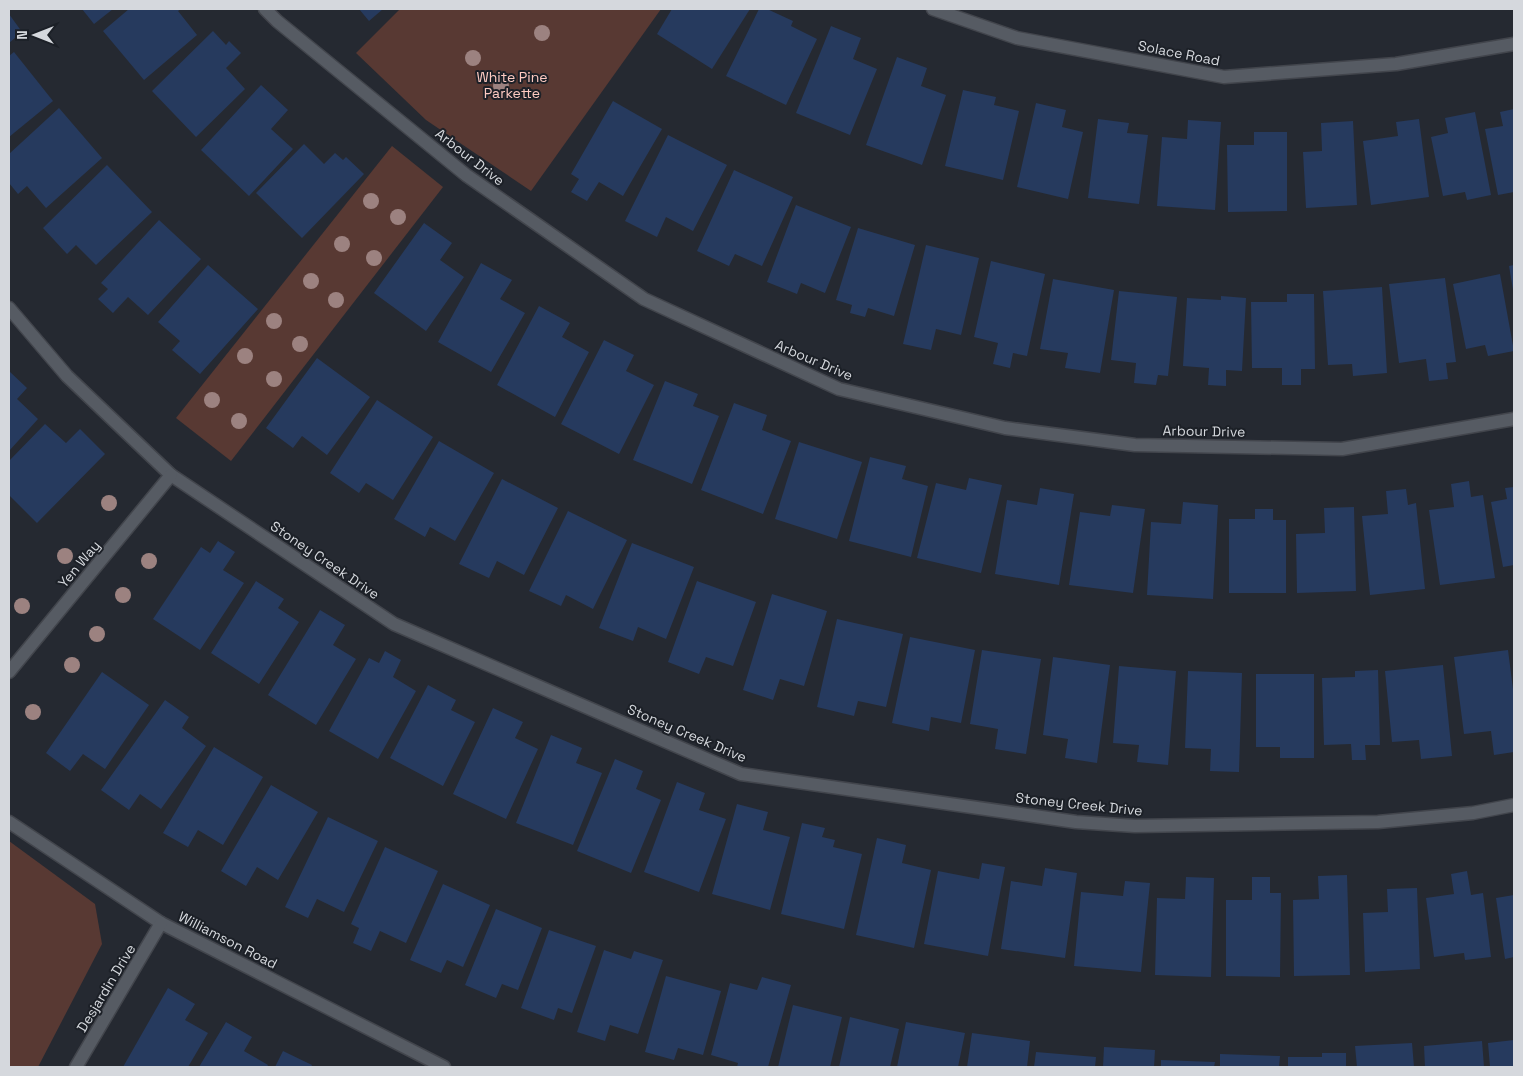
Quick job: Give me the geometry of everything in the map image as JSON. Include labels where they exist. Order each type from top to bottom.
[{"type":"street","name":"Arbour Drive","points":[[265,9],[276,21],[466,175],[644,299],[839,389],[1005,428],[1135,445],[1342,449],[1514,419]]},
{"type":"street","name":"Solace Road","points":[[933,9],[1017,38],[1224,77],[1396,64],[1514,44]]},
{"type":"street","name":"Stoney Creek Drive","points":[[9,308],[67,376],[171,475],[394,624],[741,774],[1076,822],[1135,826],[1378,822],[1473,813],[1514,805]]},
{"type":"street","name":"Yen Way","points":[[9,672],[171,475]]},
{"type":"street","name":"Williamson Road","points":[[9,822],[161,923],[444,1067]]},
{"type":"street","name":"Desjardin Drive","points":[[76,1067],[161,923]]},
{"type":"green space","name":"White Pine Parkette","points":[[400,9],[661,9],[531,191],[426,120],[356,53]]},
{"type":"green space","points":[[392,146],[443,187],[231,461],[176,418]]},
{"type":"green space","points":[[9,841],[95,904],[102,944],[38,1067],[9,1067]]},
{"type":"building","points":[[82,9],[113,9],[94,24]]},
{"type":"building","points":[[129,9],[181,9],[178,11],[197,35],[144,80],[103,31]]},
{"type":"building","points":[[359,9],[383,9],[369,21]]},
{"type":"building","points":[[672,9],[750,9],[712,69],[657,34]]},
{"type":"building","points":[[759,9],[767,9],[793,21],[791,26],[817,39],[786,105],[726,76]]},
{"type":"building","points":[[9,14],[22,32],[9,43]]},
{"type":"building","points":[[831,26],[861,38],[853,59],[877,69],[850,135],[796,113]]},
{"type":"building","points":[[213,31],[226,45],[229,41],[241,53],[226,68],[245,89],[196,137],[152,91]]},
{"type":"building","points":[[14,52],[53,101],[9,137],[9,56]]},
{"type":"building","points":[[897,57],[927,68],[921,86],[946,95],[922,165],[866,145]]},
{"type":"building","points":[[261,85],[288,110],[271,129],[293,149],[249,196],[201,150]]},
{"type":"building","points":[[963,90],[996,97],[994,105],[1019,111],[1003,180],[945,166]]},
{"type":"building","points":[[613,101],[662,129],[623,196],[599,182],[587,201],[571,192],[579,179],[571,174]]},
{"type":"building","points":[[1036,103],[1066,110],[1062,127],[1083,132],[1068,199],[1017,187]]},
{"type":"building","points":[[59,108],[102,158],[46,208],[27,186],[18,194],[9,183],[9,154]]},
{"type":"building","points":[[1514,109],[1514,192],[1498,195],[1485,129],[1503,126],[1500,112]]},
{"type":"building","points":[[1475,112],[1491,195],[1467,200],[1465,192],[1443,196],[1431,137],[1448,133],[1445,118]]},
{"type":"building","points":[[1098,119],[1129,123],[1127,133],[1148,135],[1139,204],[1088,198]]},
{"type":"building","points":[[1419,119],[1429,197],[1371,205],[1363,141],[1398,136],[1396,122]]},
{"type":"building","points":[[1188,120],[1221,122],[1215,210],[1157,206],[1162,137],[1187,139]]},
{"type":"building","points":[[1353,121],[1357,205],[1306,208],[1303,152],[1322,151],[1321,123]]},
{"type":"building","points":[[1254,132],[1287,132],[1287,211],[1228,212],[1227,145],[1254,145]]},
{"type":"building","points":[[668,135],[727,165],[693,231],[666,217],[657,237],[625,221]]},
{"type":"building","points":[[304,144],[324,164],[335,153],[343,160],[346,157],[364,174],[302,238],[256,193]]},
{"type":"building","points":[[107,165],[152,212],[96,265],[76,245],[67,254],[43,228]]},
{"type":"building","points":[[734,170],[793,197],[762,266],[735,254],[729,266],[697,251]]},
{"type":"building","points":[[796,205],[851,227],[825,293],[801,283],[797,294],[767,282]]},
{"type":"building","points":[[159,220],[201,259],[148,315],[128,297],[113,313],[98,299],[108,289],[101,283]]},
{"type":"building","points":[[424,223],[452,243],[440,260],[464,277],[426,331],[374,293]]},
{"type":"building","points":[[858,228],[915,245],[894,316],[868,308],[865,317],[850,313],[852,305],[836,300]]},
{"type":"building","points":[[926,245],[979,258],[961,335],[936,329],[931,350],[903,344]]},
{"type":"building","points":[[991,261],[1045,274],[1027,356],[1013,353],[1010,368],[993,364],[998,343],[974,337]]},
{"type":"building","points":[[481,263],[512,280],[500,299],[525,313],[491,372],[438,342]]},
{"type":"building","points":[[208,265],[258,309],[200,374],[172,350],[180,341],[158,322]]},
{"type":"building","points":[[1514,265],[1514,289],[1513,290],[1509,266]]},
{"type":"building","points":[[1500,274],[1514,351],[1488,356],[1485,345],[1466,349],[1453,284]]},
{"type":"building","points":[[1445,278],[1456,362],[1446,363],[1448,379],[1429,381],[1426,359],[1399,363],[1389,284]]},
{"type":"building","points":[[1053,279],[1114,290],[1100,373],[1065,368],[1068,353],[1040,349]]},
{"type":"building","points":[[1382,287],[1387,373],[1353,376],[1352,364],[1328,365],[1323,291]]},
{"type":"building","points":[[1119,291],[1177,297],[1168,376],[1158,375],[1156,385],[1134,383],[1136,363],[1111,360]]},
{"type":"building","points":[[1287,294],[1314,294],[1315,369],[1301,369],[1301,385],[1282,385],[1282,368],[1252,368],[1251,302],[1287,302]]},
{"type":"building","points":[[1221,296],[1246,298],[1242,371],[1226,370],[1226,386],[1208,385],[1209,368],[1183,366],[1187,298],[1221,300]]},
{"type":"building","points":[[539,306],[570,323],[562,337],[589,352],[555,417],[497,385]]},
{"type":"building","points":[[604,340],[634,355],[626,371],[654,385],[619,454],[561,424]]},
{"type":"building","points":[[317,358],[370,397],[327,455],[302,436],[293,448],[266,428]]},
{"type":"building","points":[[9,371],[27,388],[17,399],[38,419],[9,451]]},
{"type":"building","points":[[665,381],[698,394],[693,406],[719,416],[692,484],[633,460]]},
{"type":"building","points":[[377,400],[433,437],[393,500],[366,483],[359,493],[330,473]]},
{"type":"building","points":[[734,403],[767,415],[762,430],[791,441],[763,514],[701,490]]},
{"type":"building","points":[[45,424],[66,443],[80,429],[105,454],[37,523],[9,495],[9,461]]},
{"type":"building","points":[[439,441],[494,473],[455,541],[430,527],[425,537],[394,519]]},
{"type":"building","points":[[799,442],[862,462],[837,539],[775,519]]},
{"type":"building","points":[[870,457],[906,466],[902,479],[928,486],[911,557],[849,541]]},
{"type":"building","points":[[969,478],[1002,485],[981,573],[917,558],[936,483],[966,490]]},
{"type":"building","points":[[502,479],[558,508],[524,575],[497,561],[489,578],[459,564]]},
{"type":"building","points":[[1469,481],[1471,497],[1483,495],[1495,578],[1440,585],[1429,510],[1454,507],[1451,484]]},
{"type":"building","points":[[1514,487],[1514,565],[1503,567],[1491,502],[1507,499],[1505,488]]},
{"type":"building","points":[[1040,488],[1074,494],[1059,585],[995,574],[1007,500],[1037,505]]},
{"type":"building","points":[[1406,489],[1408,505],[1416,503],[1425,589],[1370,595],[1362,516],[1388,514],[1386,491]]},
{"type":"building","points":[[1183,502],[1218,505],[1213,599],[1147,595],[1151,522],[1181,524]]},
{"type":"building","points":[[1112,505],[1145,509],[1133,593],[1069,585],[1080,512],[1110,516]]},
{"type":"building","points":[[1354,507],[1356,591],[1297,593],[1296,534],[1325,533],[1324,508]]},
{"type":"building","points":[[1255,509],[1273,509],[1273,520],[1286,520],[1286,593],[1229,593],[1229,519],[1255,519]]},
{"type":"building","points":[[568,511],[627,540],[593,609],[566,595],[561,606],[529,591]]},
{"type":"building","points":[[218,541],[235,552],[223,570],[244,583],[200,650],[153,619],[201,547],[210,553]]},
{"type":"building","points":[[632,543],[694,567],[666,639],[638,627],[633,641],[599,628]]},
{"type":"building","points":[[256,581],[284,599],[278,608],[299,622],[259,684],[211,653]]},
{"type":"building","points":[[697,581],[756,602],[733,666],[706,657],[699,674],[668,662]]},
{"type":"building","points":[[772,594],[827,611],[804,686],[780,679],[773,700],[743,690]]},
{"type":"building","points":[[320,610],[345,625],[333,645],[356,659],[316,725],[268,695]]},
{"type":"building","points":[[837,619],[903,634],[886,707],[858,701],[854,716],[817,707]]},
{"type":"building","points":[[910,637],[975,650],[961,723],[931,717],[929,731],[892,723]]},
{"type":"building","points":[[982,650],[1041,659],[1026,754],[995,749],[998,729],[970,724]]},
{"type":"building","points":[[1508,650],[1514,697],[1514,752],[1494,755],[1491,731],[1464,734],[1454,657]]},
{"type":"building","points":[[385,651],[401,660],[393,677],[416,691],[378,759],[329,731],[369,658],[379,663]]},
{"type":"building","points":[[1053,657],[1110,665],[1097,763],[1065,758],[1068,739],[1043,735]]},
{"type":"building","points":[[1443,665],[1452,756],[1421,759],[1419,740],[1392,742],[1385,671]]},
{"type":"building","points":[[1119,666],[1176,671],[1168,765],[1137,762],[1139,745],[1113,743]]},
{"type":"building","points":[[1378,670],[1380,745],[1365,745],[1366,760],[1352,760],[1351,744],[1324,745],[1322,678],[1355,677],[1355,671]]},
{"type":"building","points":[[1188,671],[1242,673],[1239,772],[1210,771],[1211,749],[1185,748]]},
{"type":"building","points":[[102,672],[149,705],[105,769],[83,754],[70,771],[46,753]]},
{"type":"building","points":[[1256,674],[1314,674],[1314,758],[1280,758],[1280,747],[1256,747]]},
{"type":"building","points":[[428,685],[456,700],[451,710],[475,722],[443,786],[390,758]]},
{"type":"building","points":[[165,700],[189,717],[182,728],[206,746],[161,809],[140,794],[129,810],[101,790]]},
{"type":"building","points":[[493,708],[523,722],[515,738],[538,749],[506,819],[453,794]]},
{"type":"building","points":[[551,735],[582,748],[576,763],[602,773],[573,845],[516,823]]},
{"type":"building","points":[[214,747],[263,777],[223,845],[198,830],[188,847],[163,833]]},
{"type":"building","points":[[615,759],[643,771],[636,789],[661,800],[631,873],[577,851]]},
{"type":"building","points":[[677,782],[705,793],[699,810],[726,819],[699,892],[644,872]]},
{"type":"building","points":[[271,785],[318,812],[278,880],[257,867],[246,886],[221,871]]},
{"type":"building","points":[[737,804],[768,812],[763,830],[790,837],[770,910],[712,894]]},
{"type":"building","points":[[328,817],[378,841],[344,912],[317,899],[308,918],[285,907]]},
{"type":"building","points":[[802,823],[825,828],[822,837],[835,840],[833,847],[862,854],[844,929],[781,914]]},
{"type":"building","points":[[877,838],[906,845],[902,863],[931,870],[914,948],[856,935]]},
{"type":"building","points":[[385,847],[438,871],[406,943],[380,931],[371,951],[353,943],[359,928],[351,924]]},
{"type":"building","points":[[982,863],[1005,867],[988,956],[924,944],[938,871],[979,879]]},
{"type":"building","points":[[1045,868],[1077,873],[1065,958],[1001,949],[1011,881],[1042,886]]},
{"type":"building","points":[[1467,871],[1471,895],[1483,893],[1491,957],[1465,960],[1464,953],[1434,957],[1426,898],[1454,894],[1451,874]]},
{"type":"building","points":[[1347,875],[1350,975],[1294,976],[1293,900],[1319,899],[1318,876]]},
{"type":"building","points":[[1186,877],[1214,878],[1211,977],[1155,975],[1157,898],[1185,899]]},
{"type":"building","points":[[1252,877],[1270,877],[1270,893],[1281,893],[1280,977],[1226,976],[1226,900],[1252,900]]},
{"type":"building","points":[[1125,881],[1150,883],[1141,972],[1074,966],[1081,892],[1123,896]]},
{"type":"building","points":[[443,884],[490,905],[463,967],[447,960],[441,973],[410,960]]},
{"type":"building","points":[[1417,888],[1420,969],[1365,972],[1363,913],[1388,912],[1387,889]]},
{"type":"building","points":[[1514,895],[1514,957],[1505,959],[1496,898]]},
{"type":"building","points":[[496,909],[542,928],[518,990],[502,984],[496,998],[465,985]]},
{"type":"building","points":[[549,930],[596,946],[572,1013],[558,1008],[554,1020],[521,1008]]},
{"type":"building","points":[[604,950],[631,959],[634,951],[663,960],[638,1034],[610,1025],[605,1041],[577,1032]]},
{"type":"building","points":[[666,976],[721,991],[703,1055],[678,1048],[674,1060],[645,1052]]},
{"type":"building","points":[[762,977],[791,985],[768,1067],[737,1067],[738,1063],[711,1055],[730,983],[757,990]]},
{"type":"building","points":[[168,988],[195,1004],[185,1020],[208,1033],[188,1067],[123,1067]]},
{"type":"building","points":[[793,1005],[842,1017],[830,1067],[778,1067]]},
{"type":"building","points":[[850,1017],[899,1029],[890,1067],[839,1067]]},
{"type":"building","points":[[226,1022],[252,1037],[244,1051],[268,1065],[267,1067],[199,1067]]},
{"type":"building","points":[[906,1022],[965,1033],[958,1067],[897,1067]]},
{"type":"building","points":[[972,1033],[1030,1041],[1027,1067],[967,1067]]},
{"type":"building","points":[[1514,1040],[1514,1067],[1490,1067],[1488,1043]]},
{"type":"building","points":[[1482,1041],[1484,1067],[1425,1067],[1424,1046]]},
{"type":"building","points":[[1412,1043],[1414,1067],[1357,1067],[1355,1046]]},
{"type":"building","points":[[1104,1047],[1155,1050],[1154,1067],[1103,1067]]},
{"type":"building","points":[[283,1051],[312,1065],[311,1067],[275,1067]]},
{"type":"building","points":[[1036,1052],[1096,1057],[1095,1067],[1034,1067]]},
{"type":"building","points":[[1322,1053],[1346,1053],[1346,1067],[1288,1067],[1288,1057],[1322,1057]]},
{"type":"building","points":[[1220,1054],[1280,1056],[1279,1067],[1220,1067]]},
{"type":"building","points":[[1161,1060],[1215,1062],[1214,1067],[1161,1067]]}]
